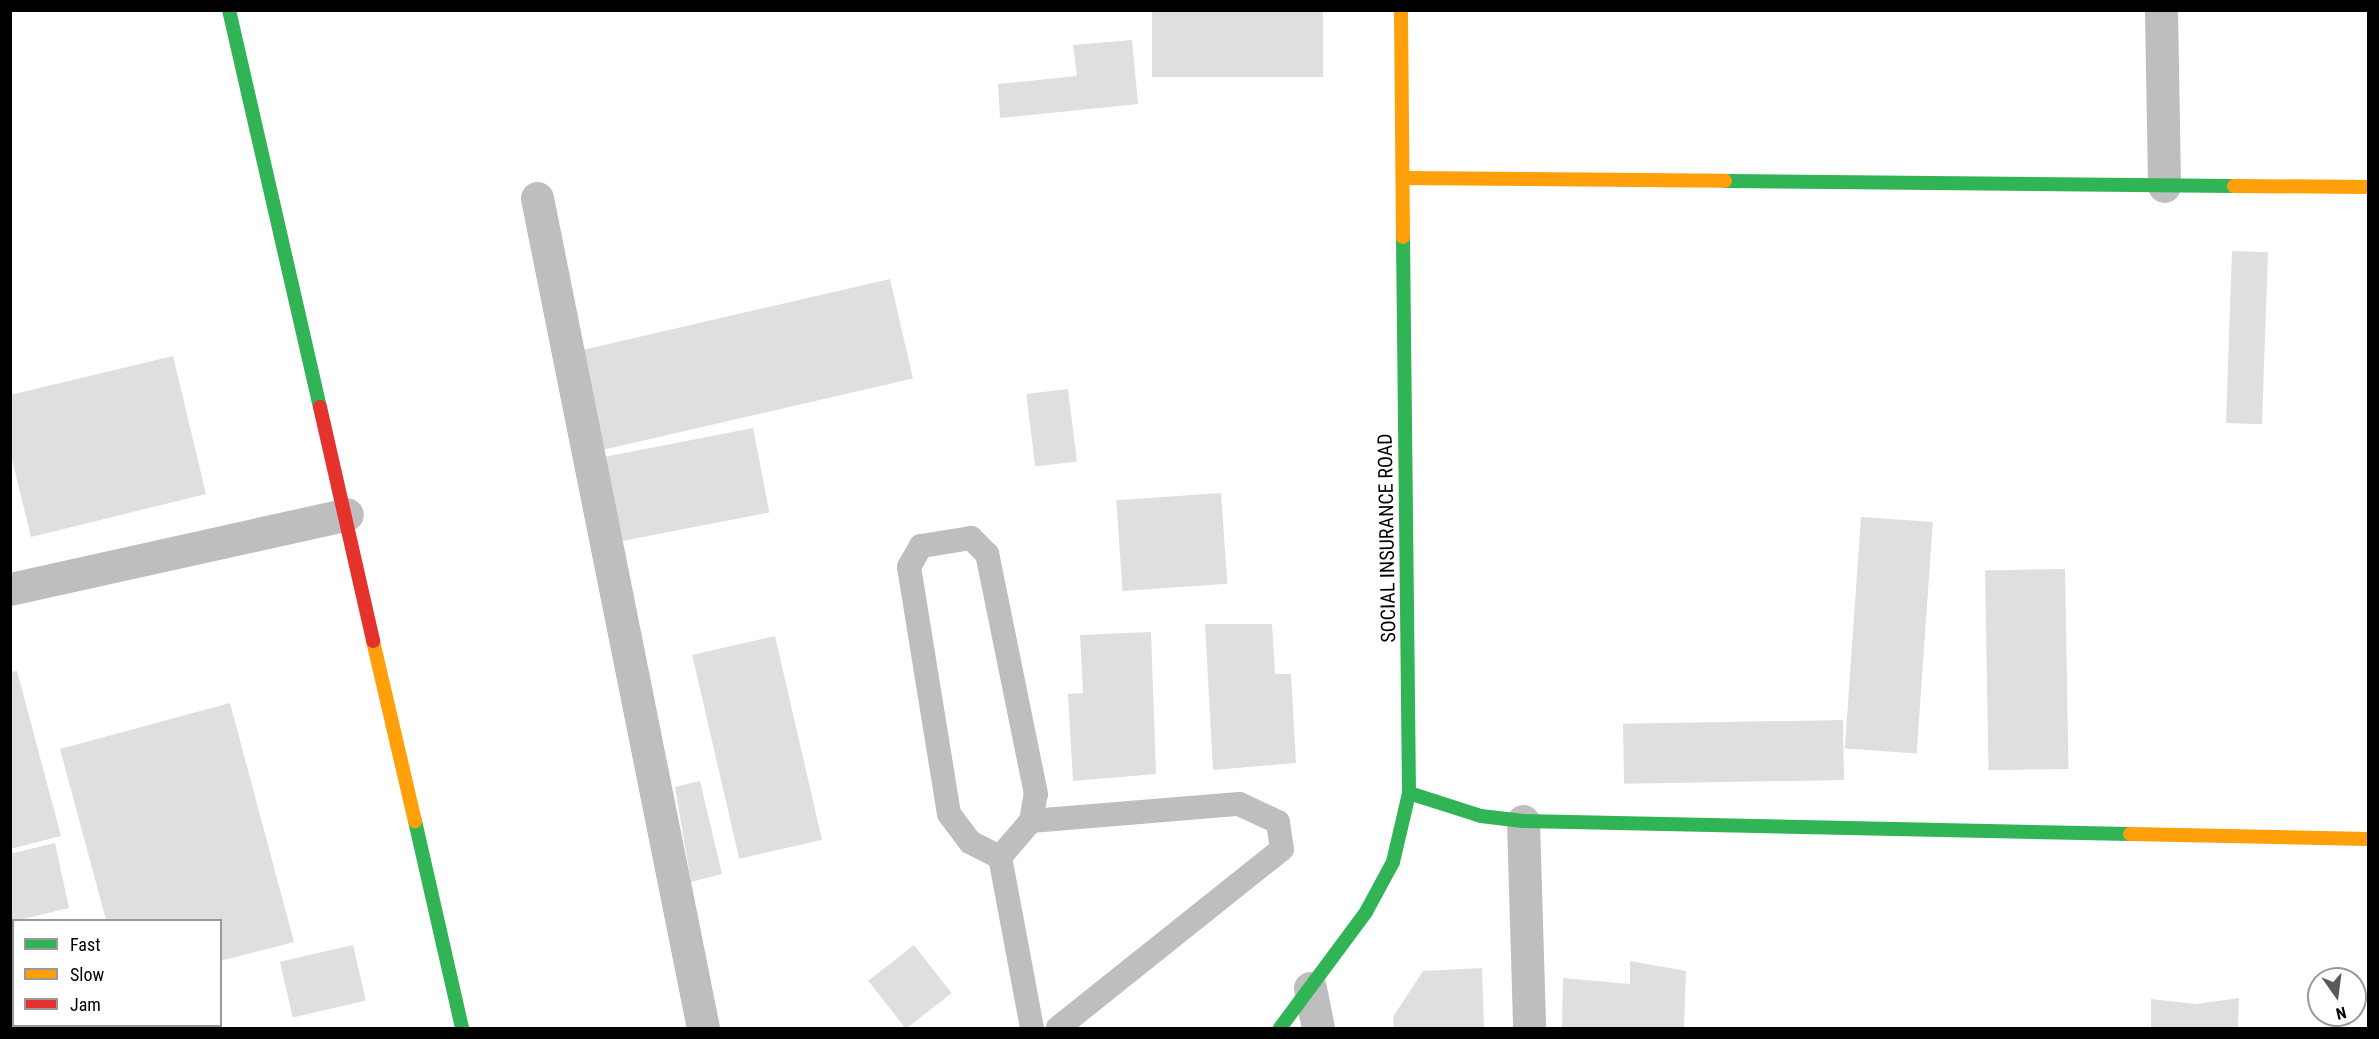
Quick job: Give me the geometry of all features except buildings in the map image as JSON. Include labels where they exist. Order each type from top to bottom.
[{"type":"street","points":[[229,10],[347,514],[462,1029]]},
{"type":"street","name":"SOCIAL INSURANCE ROAD","points":[[1280,1029],[1366,912],[1393,862],[1409,793],[1401,10]]},
{"type":"street","points":[[2161,10],[2164,186]]},
{"type":"street","points":[[1403,178],[2368,188]]},
{"type":"street","points":[[537,198],[703,1029]]},
{"type":"street","points":[[10,589],[347,514]]},
{"type":"street","points":[[1409,793],[1481,816],[1524,821],[2368,839]]},
{"type":"street","points":[[1524,821],[1529,1029]]},
{"type":"street","points":[[1310,988],[1318,1029]]},
{"type":"lane","points":[[971,538],[987,554],[1036,794],[1031,821],[1000,857],[970,842],[949,814],[909,567],[921,546],[971,538]]},
{"type":"lane","points":[[1031,821],[1239,804],[1278,822],[1282,849],[1058,1029]]},
{"type":"lane","points":[[1000,857],[1032,1029]]},
{"type":"traffic: fast","points":[[229,10],[320,407]]},
{"type":"traffic: fast","points":[[1725,181],[2234,186]]},
{"type":"traffic: fast","points":[[1280,1028],[1366,912],[1393,862],[1409,793],[1403,237]]},
{"type":"traffic: fast","points":[[1409,793],[1481,816],[1523,821],[2130,834]]},
{"type":"traffic: fast","points":[[415,821],[462,1028]]},
{"type":"traffic: slow","points":[[1401,10],[1403,237]]},
{"type":"traffic: slow","points":[[1403,178],[1725,181]]},
{"type":"traffic: slow","points":[[2234,186],[2368,187]]},
{"type":"traffic: slow","points":[[373,641],[415,821]]},
{"type":"traffic: slow","points":[[2130,834],[2368,839]]},
{"type":"traffic: jam","points":[[320,407],[373,641]]}]
